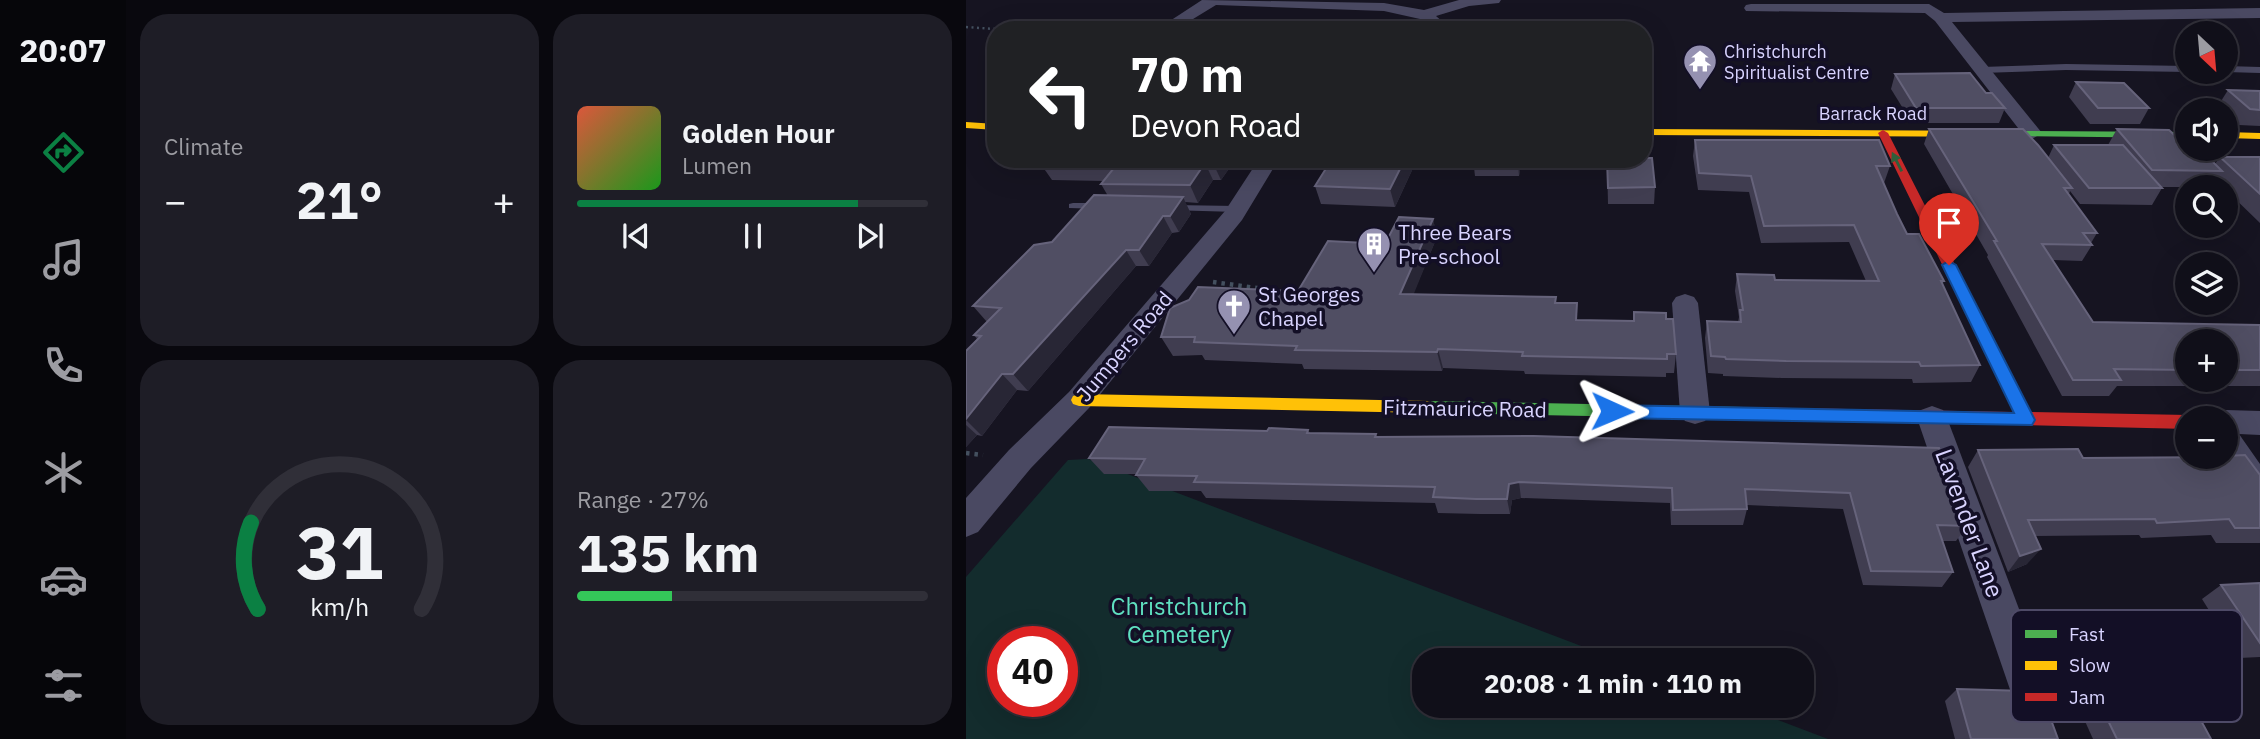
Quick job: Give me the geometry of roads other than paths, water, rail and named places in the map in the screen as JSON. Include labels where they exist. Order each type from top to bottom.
[{"type":"street","points":[[1425,16],[1468,2],[1494,0]]},
{"type":"street","points":[[1179,21],[1211,1],[1371,6],[1425,16],[1432,21]]},
{"type":"street","points":[[1751,8],[2260,13]]},
{"type":"street","points":[[1930,9],[1982,70],[2025,136]]},
{"type":"street","points":[[966,125],[987,126]]},
{"type":"street","name":"Barrack Road","points":[[1652,132],[2175,135]]},
{"type":"street","points":[[1883,133],[2026,420]]},
{"type":"street","points":[[2238,135],[2260,136]]},
{"type":"street","name":"Jumpers Road","points":[[966,522],[1020,459],[1079,400],[1237,209],[1263,168]]},
{"type":"street","points":[[1685,303],[1695,413]]},
{"type":"street","name":"Fitzmaurice Road","points":[[1079,400],[2175,422]]},
{"type":"street","name":"Lavender Lane","points":[[1932,418],[2011,638]]},
{"type":"street","points":[[2238,422],[2260,423]]},
{"type":"street","points":[[2238,457],[2260,489]]},
{"type":"lane","points":[[1982,70],[2066,67],[2175,69]]},
{"type":"lane","points":[[2238,69],[2260,70]]},
{"type":"lane","points":[[1073,206],[1114,206]]},
{"type":"lane","points":[[1155,207],[1237,209]]},
{"type":"place","name":"Christchurch Spiritualist Centre","points":[[1700,91]]},
{"type":"place","name":"Three Bears Pre-school","points":[[1374,274]]},
{"type":"place","name":"St Georges Chapel","points":[[1234,336]]},
{"type":"park label","name":"Christchurch Cemetery","points":[[1179,620]]}]
